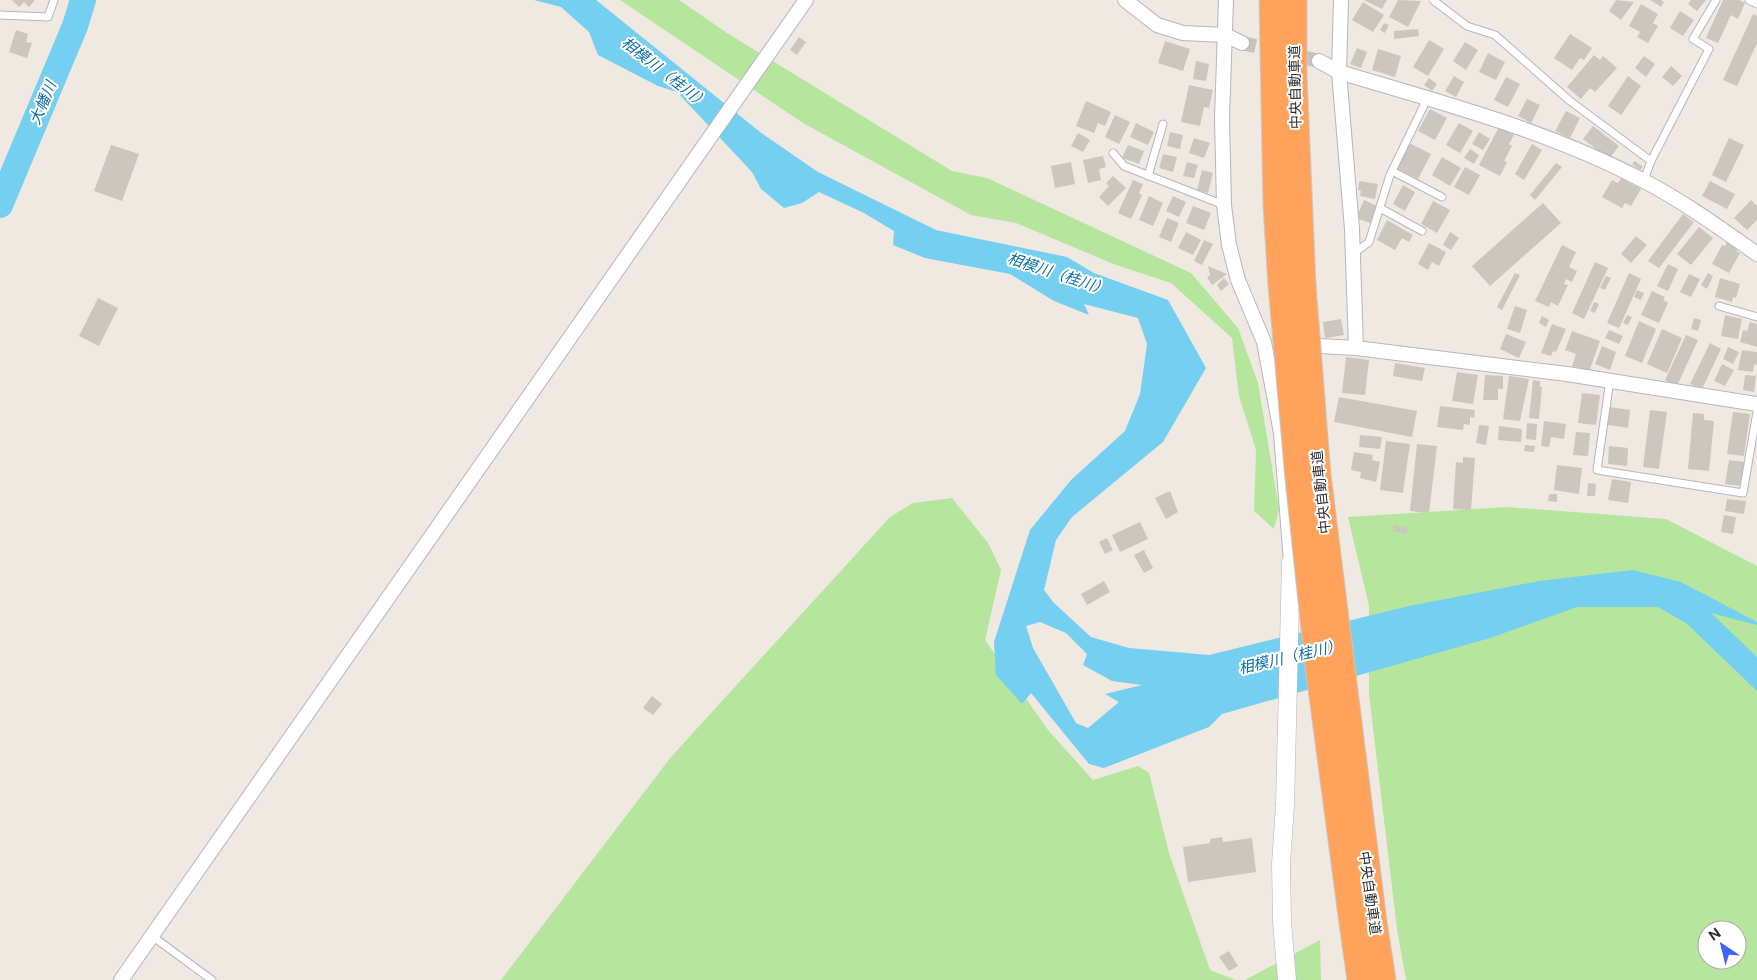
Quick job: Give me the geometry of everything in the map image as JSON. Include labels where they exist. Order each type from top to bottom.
[{"type":"highway","name":"中央自動車道","points":[[1272,0],[1276,205],[1292,285]]},
{"type":"highway","name":"中央自動車道","points":[[1294,0],[1292,285],[1298,478],[1317,656],[1363,923],[1383,980]]},
{"type":"highway","name":"中央自動車道","points":[[1360,980],[1363,923]]},
{"type":"street","points":[[121,980],[806,0]]},
{"type":"street","points":[[1125,0],[1157,25],[1183,33],[1225,35],[1242,43]]},
{"type":"street","points":[[1226,0],[1222,118],[1224,205],[1229,245],[1238,280],[1264,342],[1281,433],[1291,562],[1285,805],[1281,864],[1287,980]]},
{"type":"street","points":[[1342,0],[1339,72],[1352,255],[1356,348]]},
{"type":"street","points":[[1319,61],[1339,72],[1541,134],[1644,180],[1696,212],[1757,254]]},
{"type":"street","points":[[1264,342],[1356,348],[1610,380],[1757,404]]},
{"type":"lane","points":[[0,15],[48,17],[54,0]]},
{"type":"lane","points":[[1433,0],[1467,26],[1496,35],[1570,100],[1651,161]]},
{"type":"lane","points":[[1644,180],[1651,161],[1709,49],[1693,39],[1716,0]]},
{"type":"lane","points":[[1750,0],[1757,4]]},
{"type":"lane","points":[[1352,255],[1369,242],[1392,171],[1427,99]]},
{"type":"lane","points":[[1148,176],[1163,124]]},
{"type":"lane","points":[[1113,153],[1124,166],[1224,205]]},
{"type":"lane","points":[[1392,171],[1442,197]]},
{"type":"lane","points":[[1380,208],[1422,231]]},
{"type":"lane","points":[[1719,306],[1757,317]]},
{"type":"lane","points":[[1610,380],[1597,470],[1743,493],[1757,412]]},
{"type":"lane","points":[[152,936],[212,980]]},
{"type":"green space","points":[[620,0],[679,0],[727,33],[952,171],[987,178],[1191,273],[1238,328],[1258,383],[1279,509],[1274,529],[1254,511],[1256,450],[1239,396],[1232,338],[1171,283],[1116,265],[1016,223],[971,215],[803,123]]},
{"type":"green space","points":[[952,498],[988,543],[1001,570],[985,640],[1048,730],[1093,780],[1138,766],[1149,773],[1169,853],[1210,970],[1236,980],[501,980],[671,757],[890,517],[913,503]]},
{"type":"green space","points":[[1507,507],[1666,519],[1757,566],[1757,980],[1406,980],[1397,929],[1369,694],[1369,606],[1348,517]]},
{"type":"green space","points":[[1320,940],[1321,980],[1245,980]]},
{"type":"water","name":"相模川（桂川）","points":[[534,0],[596,0],[760,132],[818,172],[936,230],[1067,257],[1094,273],[1168,300],[1206,368],[1163,442],[1072,517],[1056,540],[1044,590],[1054,603],[1091,637],[1129,648],[1209,655],[1409,606],[1539,581],[1633,570],[1681,582],[1757,622],[1757,625],[1711,613],[1757,657],[1757,691],[1686,623],[1658,607],[1577,607],[1490,638],[1222,714],[1209,727],[1104,768],[1089,764],[1031,693],[1022,704],[996,675],[994,642],[1030,530],[1071,480],[1125,431],[1140,394],[1147,344],[1138,318],[1084,304],[1089,315],[1054,301],[1010,274],[925,258],[893,245],[894,231],[864,213],[819,192],[802,203],[784,208],[761,189],[752,172],[677,92],[658,86],[598,55],[589,32],[561,7]],"holes":[[[1040,622],[1066,633],[1087,654],[1083,665],[1112,681],[1142,685],[1105,694],[1119,702],[1088,728],[1076,723],[1033,648],[1026,626]]]},
{"type":"building","points":[[12,0],[35,0],[29,7],[24,2],[19,7]]},
{"type":"building","points":[[1364,0],[1387,0],[1382,9]]},
{"type":"building","points":[[1398,0],[1421,1],[1408,27],[1389,17]]},
{"type":"building","points":[[1616,0],[1634,2],[1621,20],[1609,11]]},
{"type":"building","points":[[1650,0],[1661,0],[1664,2],[1661,7]]},
{"type":"building","points":[[1691,0],[1706,0],[1697,11],[1688,4]]},
{"type":"building","points":[[1723,0],[1739,0],[1745,3],[1738,19],[1731,15],[1718,43],[1706,38]]},
{"type":"building","points":[[1363,2],[1384,15],[1373,32],[1352,20]]},
{"type":"building","points":[[1641,4],[1658,14],[1653,23],[1658,26],[1648,43],[1637,37],[1640,32],[1629,26]]},
{"type":"building","points":[[1680,11],[1694,20],[1683,36],[1670,28]]},
{"type":"building","points":[[1753,14],[1757,16],[1757,43],[1737,86],[1723,80]]},
{"type":"building","points":[[1384,23],[1389,25],[1385,33],[1380,30]]},
{"type":"building","points":[[1418,29],[1419,36],[1394,39],[1394,31]]},
{"type":"building","points":[[16,30],[28,34],[26,42],[32,43],[27,58],[9,52]]},
{"type":"building","points":[[1570,34],[1592,48],[1584,60],[1580,58],[1572,70],[1554,58]]},
{"type":"building","points":[[799,37],[806,42],[797,55],[790,50]]},
{"type":"building","points":[[1429,40],[1444,49],[1428,76],[1413,67]]},
{"type":"building","points":[[1165,41],[1190,49],[1183,71],[1158,63]]},
{"type":"building","points":[[1465,42],[1478,50],[1466,70],[1453,61]]},
{"type":"building","points":[[1357,48],[1367,52],[1361,68],[1350,64]]},
{"type":"building","points":[[1378,49],[1401,56],[1395,77],[1372,70]]},
{"type":"building","points":[[1488,53],[1505,62],[1496,80],[1479,72]]},
{"type":"building","points":[[1594,55],[1600,60],[1603,56],[1617,68],[1595,92],[1590,88],[1581,99],[1567,87]]},
{"type":"building","points":[[1644,56],[1655,64],[1646,77],[1635,68]]},
{"type":"building","points":[[1196,61],[1209,64],[1206,81],[1193,79]]},
{"type":"building","points":[[1671,66],[1682,76],[1673,86],[1662,77]]},
{"type":"building","points":[[1454,76],[1464,82],[1456,97],[1445,91]]},
{"type":"building","points":[[1628,76],[1641,86],[1621,115],[1608,106]]},
{"type":"building","points":[[1506,77],[1520,84],[1508,107],[1494,100]]},
{"type":"building","points":[[1429,78],[1437,84],[1432,91],[1424,85]]},
{"type":"building","points":[[1189,85],[1213,90],[1209,108],[1204,107],[1200,126],[1181,122]]},
{"type":"building","points":[[1527,99],[1540,105],[1531,123],[1518,116]]},
{"type":"building","points":[[1086,101],[1111,112],[1105,126],[1098,123],[1094,133],[1076,126]]},
{"type":"building","points":[[1430,109],[1447,118],[1435,140],[1418,131]]},
{"type":"building","points":[[1566,111],[1580,118],[1570,138],[1555,131]]},
{"type":"building","points":[[1115,115],[1130,122],[1119,144],[1105,137]]},
{"type":"building","points":[[1136,123],[1154,132],[1148,145],[1130,137]]},
{"type":"building","points":[[1459,123],[1473,131],[1460,153],[1446,145]]},
{"type":"building","points":[[1593,126],[1619,146],[1609,159],[1583,139]]},
{"type":"building","points":[[1499,127],[1514,135],[1509,144],[1512,146],[1504,161],[1507,162],[1500,176],[1479,165]]},
{"type":"building","points":[[1170,132],[1183,135],[1180,149],[1167,146]]},
{"type":"building","points":[[1479,132],[1490,139],[1483,150],[1472,144]]},
{"type":"building","points":[[1078,133],[1090,140],[1083,152],[1071,146]]},
{"type":"building","points":[[1194,138],[1210,143],[1204,158],[1189,153]]},
{"type":"building","points":[[1729,138],[1744,145],[1726,182],[1712,175]]},
{"type":"building","points":[[1409,143],[1431,154],[1418,179],[1396,168]]},
{"type":"building","points":[[1532,144],[1542,150],[1524,180],[1515,174]]},
{"type":"building","points":[[111,145],[139,154],[122,201],[94,191]]},
{"type":"building","points":[[1128,145],[1144,151],[1139,164],[1122,158]]},
{"type":"building","points":[[1470,149],[1479,155],[1474,164],[1464,158]]},
{"type":"building","points":[[1163,154],[1177,157],[1173,172],[1159,168]]},
{"type":"building","points":[[1103,156],[1106,167],[1099,169],[1101,180],[1088,183],[1083,160]]},
{"type":"building","points":[[1442,157],[1461,168],[1450,186],[1432,175]]},
{"type":"building","points":[[1635,161],[1643,167],[1640,170],[1632,164]]},
{"type":"building","points":[[1071,162],[1075,184],[1055,188],[1051,166]]},
{"type":"building","points":[[1187,162],[1198,165],[1194,178],[1183,176]]},
{"type":"building","points":[[1556,163],[1562,167],[1535,200],[1530,195]]},
{"type":"building","points":[[1465,167],[1480,175],[1469,195],[1454,187]]},
{"type":"building","points":[[1202,170],[1213,173],[1208,193],[1197,190]]},
{"type":"building","points":[[1113,176],[1126,188],[1108,206],[1099,197],[1109,186],[1106,183]]},
{"type":"building","points":[[1621,178],[1641,189],[1631,206],[1625,203],[1622,208],[1602,197],[1612,180],[1618,183]]},
{"type":"building","points":[[1133,180],[1143,184],[1139,193],[1142,195],[1131,219],[1118,213]]},
{"type":"building","points":[[1359,181],[1378,184],[1375,199],[1360,196],[1361,191],[1358,190]]},
{"type":"building","points":[[1710,181],[1735,194],[1727,209],[1702,196]]},
{"type":"building","points":[[1403,185],[1415,192],[1405,211],[1393,204]]},
{"type":"building","points":[[1149,196],[1163,203],[1153,226],[1139,220]]},
{"type":"building","points":[[1173,196],[1186,202],[1179,217],[1166,211]]},
{"type":"building","points":[[1364,200],[1377,206],[1370,223],[1356,218]]},
{"type":"building","points":[[1751,200],[1757,206],[1757,220],[1747,230],[1734,218]]},
{"type":"building","points":[[1433,201],[1450,210],[1437,233],[1421,224]]},
{"type":"building","points":[[1543,203],[1561,223],[1490,286],[1472,266]]},
{"type":"building","points":[[1193,206],[1211,213],[1204,230],[1186,223]]},
{"type":"building","points":[[1683,214],[1694,222],[1659,268],[1648,261]]},
{"type":"building","points":[[1167,218],[1179,223],[1171,242],[1159,237]]},
{"type":"building","points":[[1387,220],[1413,235],[1409,242],[1402,238],[1395,250],[1377,240]]},
{"type":"building","points":[[1699,227],[1713,238],[1691,265],[1677,254]]},
{"type":"building","points":[[1186,232],[1201,240],[1193,255],[1178,248]]},
{"type":"building","points":[[1450,232],[1459,238],[1451,250],[1443,245]]},
{"type":"building","points":[[1636,236],[1647,245],[1631,263],[1621,254]]},
{"type":"building","points":[[1204,240],[1213,244],[1202,265],[1194,261]]},
{"type":"building","points":[[1727,242],[1738,248],[1736,251],[1740,253],[1729,273],[1712,264],[1722,245],[1725,246]]},
{"type":"building","points":[[1429,243],[1446,252],[1439,266],[1432,262],[1428,270],[1418,264]]},
{"type":"building","points":[[1562,245],[1576,252],[1569,267],[1577,271],[1572,282],[1566,279],[1564,284],[1568,285],[1558,306],[1551,302],[1549,307],[1535,301]]},
{"type":"building","points":[[1595,262],[1608,268],[1584,319],[1572,313]]},
{"type":"building","points":[[1668,264],[1678,269],[1668,291],[1657,286]]},
{"type":"building","points":[[1208,266],[1227,274],[1212,285],[1207,277],[1210,275]]},
{"type":"building","points":[[1515,273],[1520,275],[1502,310],[1497,307]]},
{"type":"building","points":[[1629,273],[1641,279],[1619,328],[1607,323]]},
{"type":"building","points":[[1708,273],[1713,276],[1707,289],[1701,285]]},
{"type":"building","points":[[1689,274],[1700,279],[1691,297],[1680,292]]},
{"type":"building","points":[[1606,276],[1611,278],[1605,290],[1600,288]]},
{"type":"building","points":[[1224,278],[1229,284],[1221,291],[1217,285]]},
{"type":"building","points":[[1720,278],[1740,284],[1736,298],[1733,297],[1732,302],[1715,297]]},
{"type":"building","points":[[1637,290],[1644,293],[1641,300],[1634,297]]},
{"type":"building","points":[[1652,291],[1665,297],[1663,300],[1668,303],[1659,323],[1641,315]]},
{"type":"building","points":[[98,298],[118,308],[99,346],[79,336]]},
{"type":"building","points":[[1594,302],[1599,304],[1595,313],[1590,311]]},
{"type":"building","points":[[1515,306],[1527,310],[1520,333],[1507,329]]},
{"type":"building","points":[[1627,315],[1632,317],[1628,325],[1623,323]]},
{"type":"building","points":[[1725,315],[1742,319],[1738,339],[1721,336]]},
{"type":"building","points":[[1542,316],[1549,320],[1546,327],[1539,323]]},
{"type":"building","points":[[1694,318],[1701,320],[1698,331],[1691,329]]},
{"type":"building","points":[[1341,319],[1344,335],[1325,338],[1323,322]]},
{"type":"building","points":[[1639,321],[1656,329],[1642,363],[1625,356]]},
{"type":"building","points":[[1750,322],[1757,324],[1757,347],[1740,342],[1743,330],[1747,331]]},
{"type":"building","points":[[1552,324],[1566,329],[1556,352],[1553,351],[1551,356],[1541,353]]},
{"type":"building","points":[[1662,329],[1682,338],[1667,373],[1647,364]]},
{"type":"building","points":[[1609,330],[1623,336],[1619,344],[1605,338]]},
{"type":"building","points":[[1572,331],[1600,341],[1589,372],[1572,366],[1576,354],[1565,350]]},
{"type":"building","points":[[1506,334],[1526,342],[1519,358],[1500,349]]},
{"type":"building","points":[[1686,335],[1698,340],[1677,386],[1665,380]]},
{"type":"building","points":[[1710,343],[1721,349],[1702,389],[1690,384]]},
{"type":"building","points":[[1602,346],[1616,352],[1610,370],[1595,364]]},
{"type":"building","points":[[1728,347],[1739,352],[1733,364],[1723,359]]},
{"type":"building","points":[[1742,350],[1757,352],[1757,365],[1754,364],[1753,372],[1738,370]]},
{"type":"building","points":[[1346,357],[1369,360],[1365,395],[1342,393]]},
{"type":"building","points":[[1395,363],[1425,368],[1422,381],[1393,376]]},
{"type":"building","points":[[1722,364],[1734,370],[1725,386],[1714,381]]},
{"type":"building","points":[[1457,372],[1478,375],[1473,404],[1452,401]]},
{"type":"building","points":[[1485,375],[1503,376],[1503,389],[1498,389],[1498,400],[1483,400]]},
{"type":"building","points":[[1745,375],[1756,376],[1754,392],[1743,390]]},
{"type":"building","points":[[1509,376],[1529,379],[1520,421],[1503,419]]},
{"type":"building","points":[[1533,380],[1540,381],[1540,387],[1542,387],[1539,419],[1529,418]]},
{"type":"building","points":[[1582,393],[1600,395],[1596,425],[1578,423]]},
{"type":"building","points":[[1339,397],[1417,411],[1412,437],[1334,422]]},
{"type":"building","points":[[1440,406],[1475,410],[1474,418],[1470,417],[1470,425],[1464,424],[1463,430],[1437,427]]},
{"type":"building","points":[[1610,407],[1630,410],[1628,428],[1608,425]]},
{"type":"building","points":[[1650,410],[1667,412],[1659,469],[1643,467]]},
{"type":"building","points":[[1733,412],[1750,414],[1744,456],[1727,454]]},
{"type":"building","points":[[1693,413],[1704,414],[1704,420],[1714,421],[1709,471],[1688,469]]},
{"type":"building","points":[[1544,421],[1566,424],[1564,439],[1551,437],[1549,447],[1541,446]]},
{"type":"building","points":[[1527,423],[1537,424],[1536,440],[1526,439]]},
{"type":"building","points":[[1479,425],[1489,426],[1486,445],[1476,443]]},
{"type":"building","points":[[1499,426],[1522,429],[1521,442],[1498,440]]},
{"type":"building","points":[[1576,432],[1590,433],[1588,456],[1573,455]]},
{"type":"building","points":[[1360,435],[1382,437],[1380,449],[1359,447]]},
{"type":"building","points":[[1386,441],[1410,444],[1403,493],[1380,490]]},
{"type":"building","points":[[1417,444],[1437,446],[1429,513],[1410,511]]},
{"type":"building","points":[[1525,445],[1535,446],[1534,452],[1524,451]]},
{"type":"building","points":[[1609,446],[1628,448],[1627,466],[1608,464]]},
{"type":"building","points":[[1354,452],[1373,455],[1372,460],[1380,462],[1376,482],[1360,478],[1361,472],[1351,470]]},
{"type":"building","points":[[1463,457],[1475,458],[1471,510],[1453,509],[1456,462],[1463,463]]},
{"type":"building","points":[[1729,460],[1745,462],[1742,486],[1725,484]]},
{"type":"building","points":[[1557,465],[1582,468],[1579,494],[1554,490]]},
{"type":"building","points":[[1612,479],[1631,482],[1628,503],[1608,500]]},
{"type":"building","points":[[1588,483],[1596,484],[1595,496],[1587,496]]},
{"type":"building","points":[[1170,491],[1178,512],[1166,519],[1155,498]]},
{"type":"building","points":[[1549,494],[1557,494],[1557,502],[1548,501]]},
{"type":"building","points":[[1727,499],[1746,501],[1744,514],[1725,511]]},
{"type":"building","points":[[1724,515],[1736,517],[1733,534],[1721,532]]},
{"type":"building","points":[[1140,522],[1148,539],[1120,552],[1112,535]]},
{"type":"building","points":[[1394,525],[1408,528],[1406,534],[1393,531]]},
{"type":"building","points":[[1107,538],[1113,550],[1105,554],[1099,542]]},
{"type":"building","points":[[1144,550],[1153,568],[1144,573],[1134,555]]},
{"type":"building","points":[[1104,581],[1110,592],[1087,605],[1081,594]]},
{"type":"building","points":[[652,696],[662,704],[653,715],[643,708]]},
{"type":"building","points":[[1222,837],[1223,842],[1252,838],[1256,872],[1188,882],[1183,847],[1210,843],[1210,839]]},
{"type":"building","points":[[1229,951],[1238,966],[1229,971],[1219,957]]},
{"type":"waterway","name":"大幡川","points":[[0,205],[75,26],[83,0]]},
{"type":"tunnel","points":[[1242,43],[1319,61]]}]
